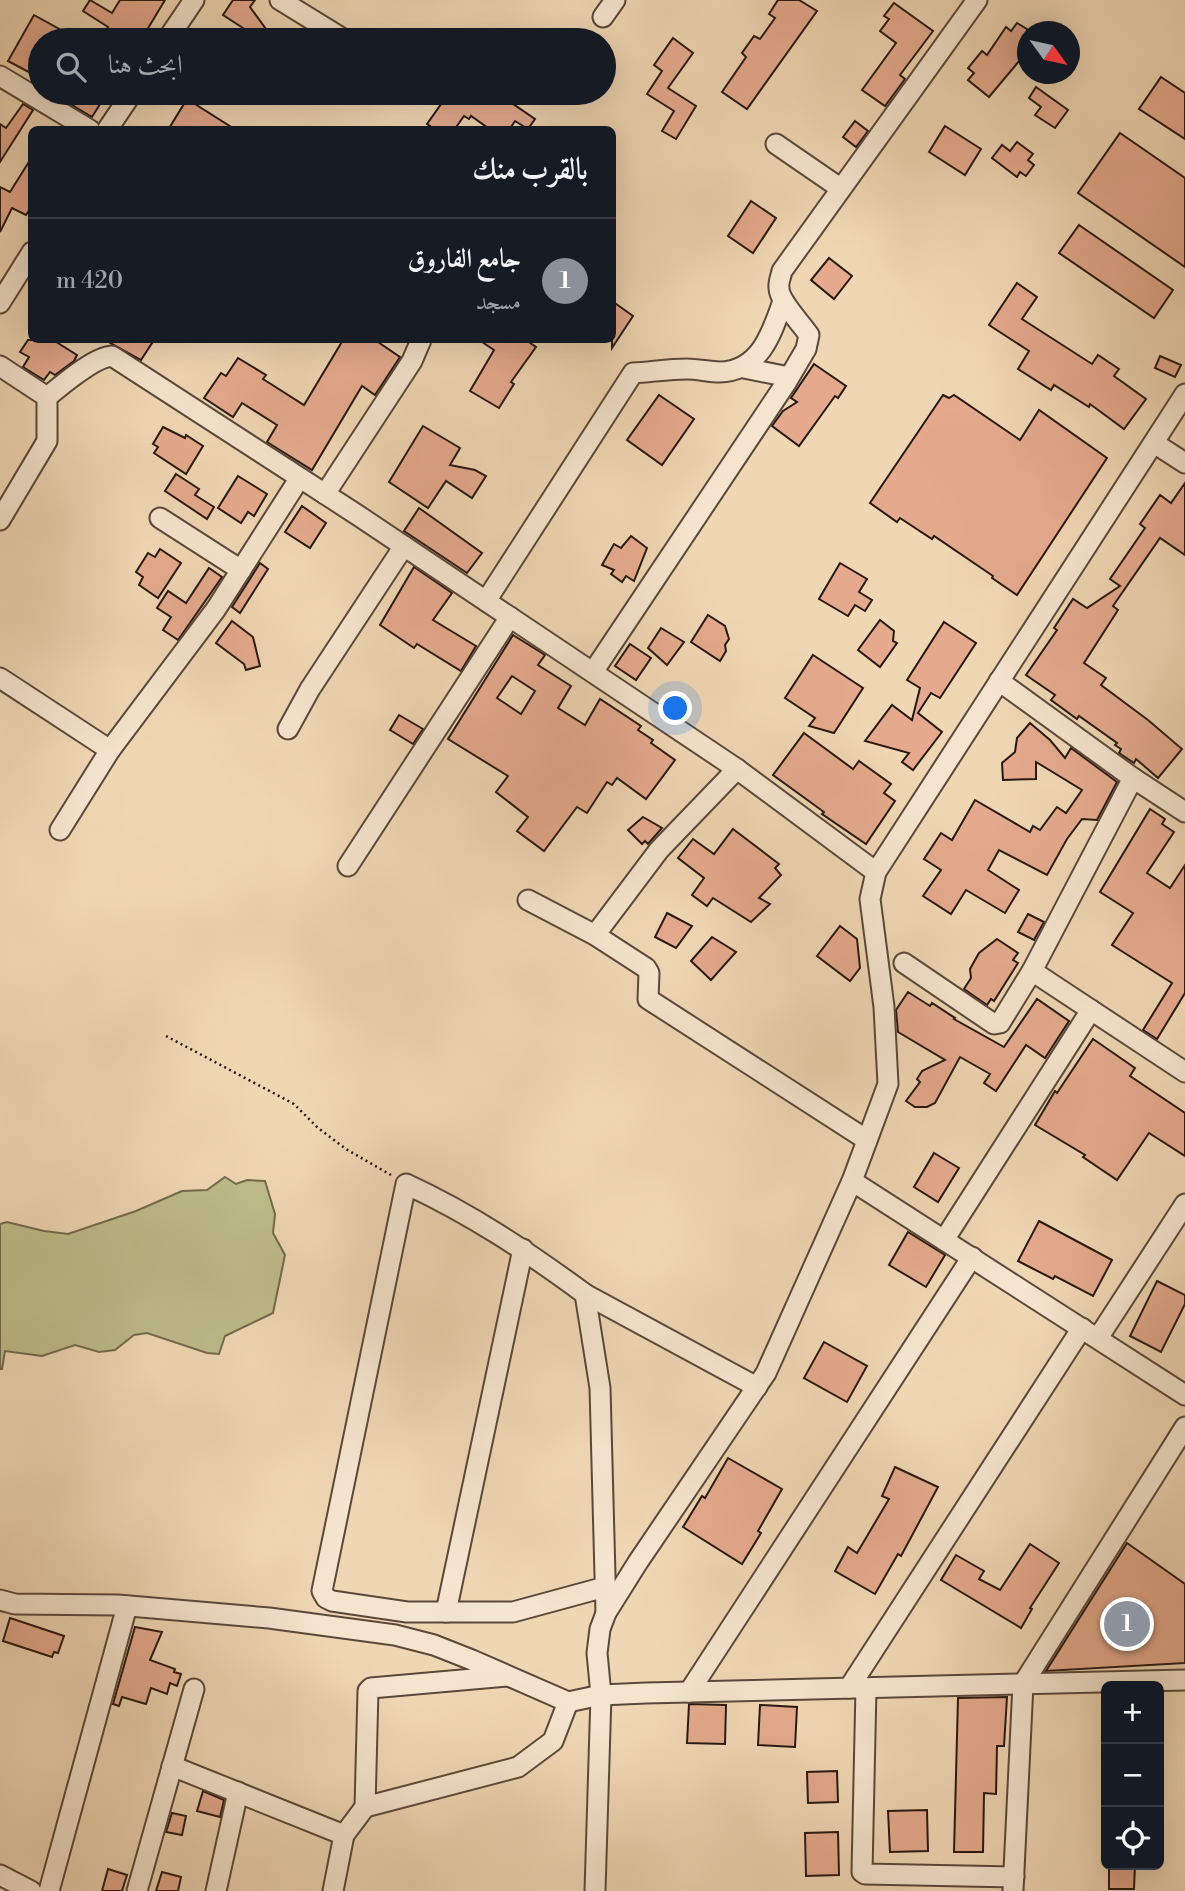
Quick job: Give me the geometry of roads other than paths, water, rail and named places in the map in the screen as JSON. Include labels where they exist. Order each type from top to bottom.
[{"type":"street","points":[[175,28],[194,0]]},
{"type":"street","points":[[280,0],[326,28]]},
{"type":"street","points":[[603,17],[615,0]]},
{"type":"street","points":[[593,672],[806,349],[808,335],[800,320],[783,301],[778,289],[782,271],[977,0]]},
{"type":"street","points":[[0,76],[28,93]]},
{"type":"street","points":[[48,105],[83,126]]},
{"type":"street","points":[[110,126],[124,105]]},
{"type":"street","points":[[776,144],[840,188]]},
{"type":"street","points":[[0,303],[28,258]]},
{"type":"street","points":[[744,368],[758,354],[772,333],[783,301]]},
{"type":"street","points":[[325,494],[412,361],[420,343]]},
{"type":"street","points":[[47,397],[97,360],[112,356],[404,546],[737,769],[876,872]]},
{"type":"street","points":[[0,366],[47,397]]},
{"type":"street","points":[[486,601],[633,373],[690,369],[720,372],[744,368],[789,377]]},
{"type":"street","points":[[595,1891],[600,1695],[597,1653],[600,1629],[606,1613],[638,1562],[766,1373],[852,1181],[888,1084],[884,1007],[870,899],[876,872],[1185,394]]},
{"type":"street","points":[[0,520],[47,441],[47,397]]},
{"type":"street","points":[[1154,443],[1185,463]]},
{"type":"street","points":[[60,830],[110,750],[193,641],[299,479]]},
{"type":"street","points":[[160,518],[241,570]]},
{"type":"street","points":[[288,729],[310,689],[404,546]]},
{"type":"street","points":[[348,866],[510,617]]},
{"type":"street","points":[[0,678],[110,750]]},
{"type":"street","points":[[999,681],[1185,813]]},
{"type":"street","points":[[595,935],[659,850],[737,769]]},
{"type":"street","points":[[904,962],[994,1024],[1000,1023],[1032,971],[1133,778]]},
{"type":"street","points":[[528,900],[595,935],[648,970],[648,999],[867,1140]]},
{"type":"street","points":[[1032,971],[1185,1072]]},
{"type":"street","points":[[944,1240],[1091,1010]]},
{"type":"street","points":[[852,1181],[1185,1395]]},
{"type":"street","points":[[606,1587],[513,1612],[407,1612],[332,1601],[326,1598],[322,1591],[406,1184],[453,1205],[523,1249],[585,1294],[757,1387]]},
{"type":"street","points":[[1185,1204],[1090,1333],[857,1688],[862,1872],[1014,1884],[1023,1684],[1185,1427]]},
{"type":"street","points":[[446,1612],[523,1249]]},
{"type":"street","points":[[689,1692],[972,1257]]},
{"type":"street","points":[[585,1294],[600,1388],[606,1613]]},
{"type":"street","points":[[0,1600],[15,1604],[127,1606],[269,1618],[395,1635],[434,1645],[568,1702],[600,1695],[1185,1680]]},
{"type":"street","points":[[49,1891],[127,1606]]},
{"type":"street","points":[[333,1891],[344,1835],[365,1807],[368,1691],[371,1688],[508,1676]]},
{"type":"street","points":[[137,1891],[194,1689]]},
{"type":"street","points":[[365,1807],[518,1767],[553,1741],[568,1702]]},
{"type":"street","points":[[172,1766],[344,1835]]},
{"type":"street","points":[[216,1891],[238,1793]]},
{"type":"street","points":[[0,1875],[32,1891]]},
{"type":"place","name":"جامع الفاروق","points":[[1127,1624]]}]
